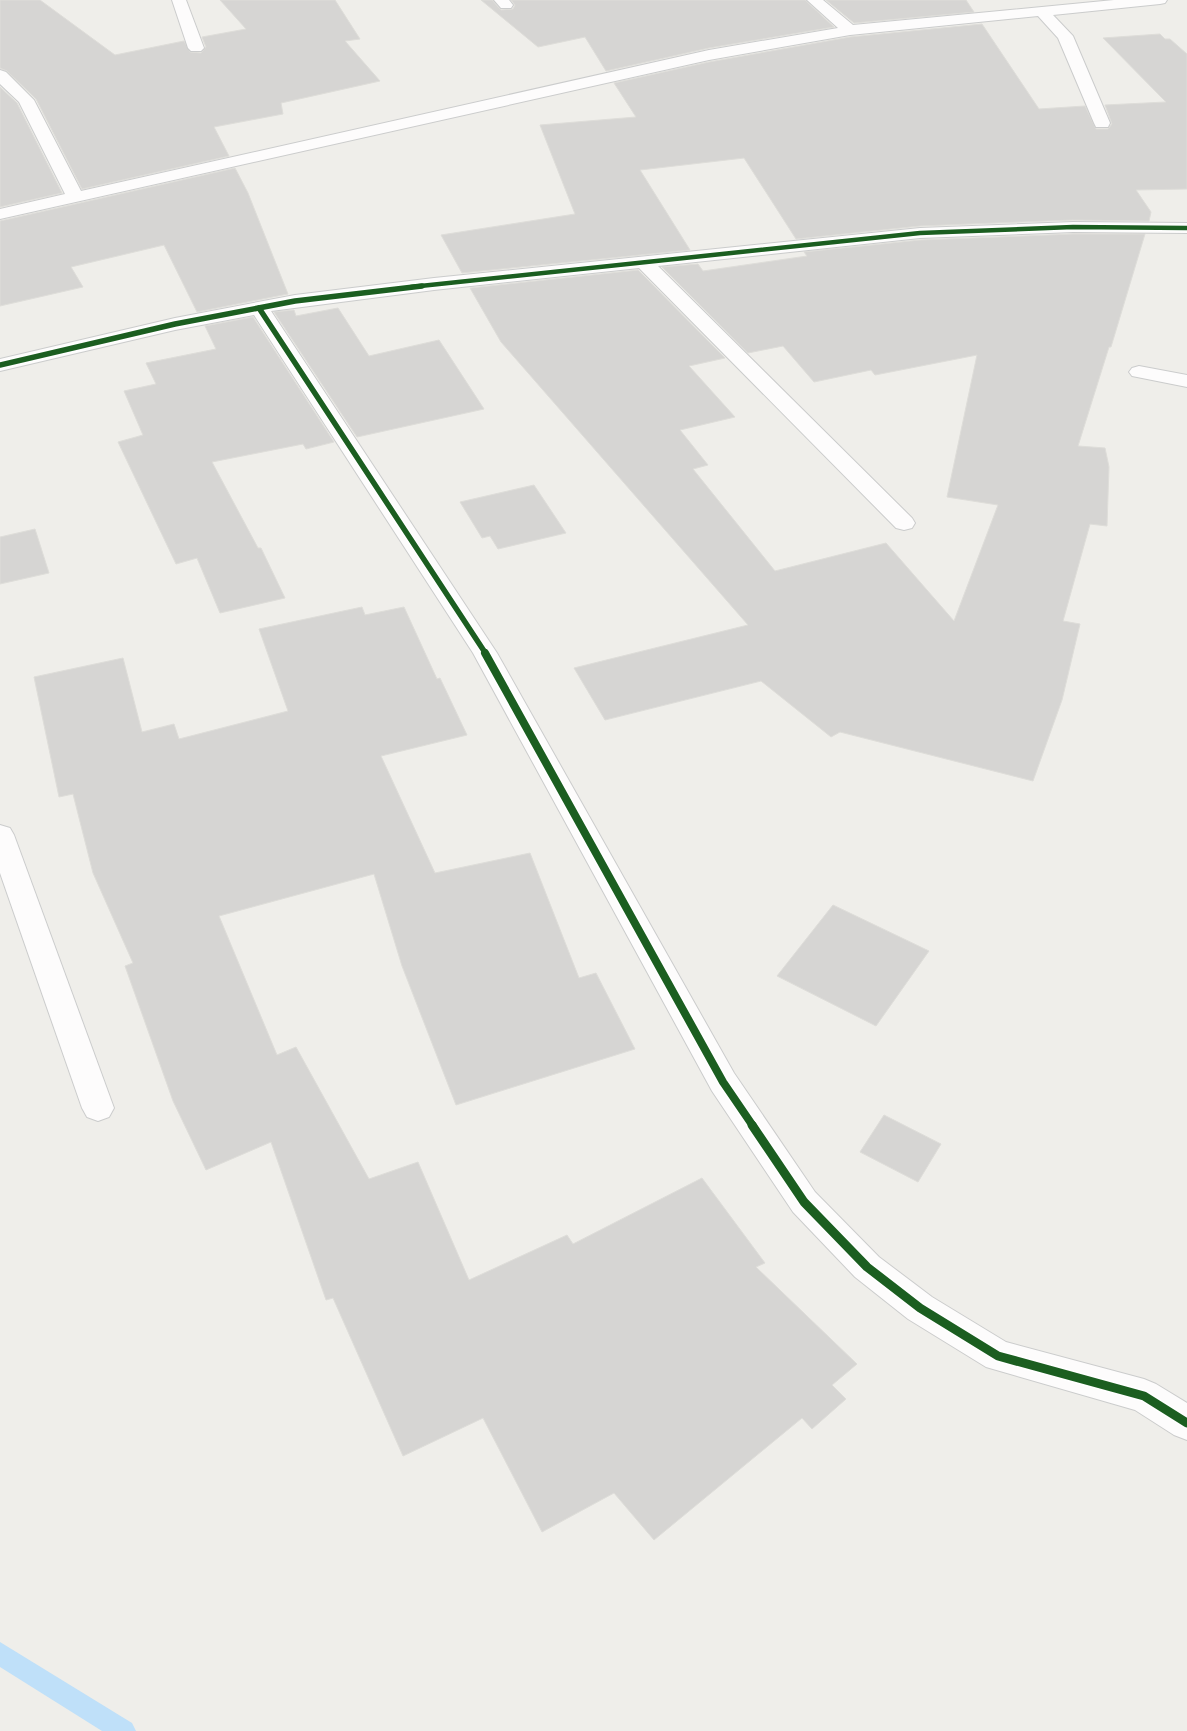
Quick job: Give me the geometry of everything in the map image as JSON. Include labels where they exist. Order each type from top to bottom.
[{"type":"street","points":[[179,0],[196,48]]},
{"type":"street","points":[[814,0],[850,30]]},
{"type":"street","points":[[0,214],[709,55],[850,30],[1160,0]]},
{"type":"street","points":[[1043,12],[1065,36],[1102,123]]},
{"type":"street","points":[[0,74],[26,100],[75,196]]},
{"type":"street","points":[[0,365],[175,324],[259,308],[434,284],[920,233],[1073,227],[1187,228]]},
{"type":"street","points":[[644,263],[904,522]]},
{"type":"street","points":[[259,308],[485,653],[723,1082],[804,1202],[867,1268],[920,1308],[998,1356],[1144,1396],[1187,1423]]},
{"type":"street","points":[[1139,372],[1187,381]]},
{"type":"street","points":[[0,835],[98,1108]]},
{"type":"building","points":[[0,0],[40,0],[115,55],[184,41],[190,52],[201,53],[206,47],[202,37],[246,29],[220,0],[335,0],[360,39],[345,41],[380,81],[281,103],[283,114],[214,127],[229,156],[82,189],[36,99],[7,71],[0,68]]},
{"type":"building","points":[[481,0],[492,0],[501,10],[513,9],[515,5],[511,0],[805,0],[834,27],[709,48],[606,71],[585,37],[538,47]]},
{"type":"building","points":[[826,0],[966,0],[974,12],[854,23]]},
{"type":"building","points":[[982,24],[1039,109],[1085,106],[1096,129],[1108,129],[1112,124],[1105,105],[1166,102],[1103,38],[1160,34],[1165,39],[1170,39],[1187,54],[1187,189],[1136,190],[1151,212],[1149,221],[1073,220],[920,226],[796,239],[744,158],[640,170],[690,250],[462,273],[441,235],[575,214],[540,125],[636,117],[614,83],[709,62],[850,37]]},
{"type":"building","points":[[0,87],[17,103],[62,193],[0,207]]},
{"type":"building","points":[[235,168],[248,193],[288,294],[197,312],[164,245],[71,267],[83,287],[0,306],[0,221]]},
{"type":"building","points":[[1073,234],[1145,234],[1111,347],[1109,347],[1078,446],[1105,448],[1109,467],[1107,526],[1090,524],[1063,621],[1080,624],[1062,700],[1033,781],[840,732],[831,737],[761,681],[605,720],[574,668],[748,625],[501,342],[470,288],[638,270],[725,358],[689,366],[735,417],[680,430],[708,465],[693,469],[775,571],[886,543],[954,621],[998,505],[947,497],[977,355],[875,375],[871,370],[814,382],[783,346],[748,353],[662,267],[698,264],[703,271],[807,256],[804,252],[920,240]]},
{"type":"building","points":[[338,308],[369,356],[439,340],[484,409],[357,437],[274,312],[294,310],[296,316]]},
{"type":"building","points":[[253,317],[334,442],[306,449],[303,444],[212,462],[258,548],[261,548],[285,598],[220,613],[197,558],[176,564],[118,442],[143,435],[124,391],[156,384],[146,363],[216,349],[205,326]]},
{"type":"building","points":[[534,485],[566,533],[498,549],[490,536],[482,538],[460,502]]},
{"type":"building","points":[[35,529],[49,573],[0,584],[0,537]]},
{"type":"building","points":[[362,607],[365,615],[404,607],[437,679],[440,678],[467,735],[381,756],[435,873],[530,853],[579,978],[596,973],[635,1049],[456,1105],[402,966],[374,874],[219,916],[277,1055],[296,1047],[369,1179],[418,1162],[469,1280],[567,1235],[573,1244],[702,1178],[765,1263],[756,1267],[857,1364],[832,1385],[846,1399],[812,1429],[802,1418],[654,1540],[614,1493],[542,1532],[483,1418],[403,1456],[333,1298],[326,1300],[271,1142],[206,1170],[173,1101],[125,966],[133,963],[93,873],[73,794],[59,797],[34,677],[123,658],[142,732],[174,724],[179,739],[288,711],[259,629]]},
{"type":"building","points":[[833,905],[929,951],[876,1026],[777,976]]},
{"type":"building","points":[[884,1115],[941,1144],[918,1182],[860,1152]]},
{"type":"waterway","points":[[0,1654],[124,1731]]},
{"type":"cycle path","points":[[0,365],[175,324],[295,301],[434,284],[920,233],[1073,227],[1187,228]]},
{"type":"cycle path","points":[[259,308],[485,653],[723,1082],[804,1202],[867,1267],[920,1308],[998,1356],[1144,1396],[1187,1423]]}]
